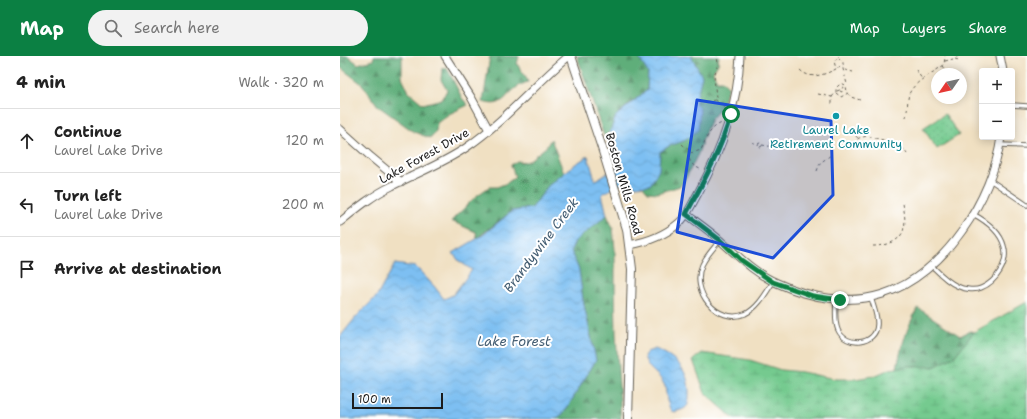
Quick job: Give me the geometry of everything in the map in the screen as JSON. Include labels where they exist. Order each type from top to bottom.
[{"type":"street","points":[[445,56],[471,97],[489,130]]},
{"type":"street","name":"Lake Forest Drive","points":[[340,222],[374,197],[466,148],[506,116],[541,81],[570,56]]},
{"type":"street","name":"Boston Mills Road","points":[[570,56],[602,148],[627,229],[632,269],[628,419]]},
{"type":"street","points":[[629,245],[657,237],[680,222],[686,214],[709,173],[729,121],[735,95],[740,56]]},
{"type":"street","points":[[1000,56],[1002,68]]},
{"type":"street","points":[[340,129],[401,182]]},
{"type":"street","points":[[686,214],[720,240],[741,260],[773,282],[813,296],[836,299],[848,300],[884,294],[906,284],[931,265],[953,242],[973,214],[982,197],[990,180],[1001,140]]},
{"type":"lane","points":[[1015,105],[1027,106]]},
{"type":"lane","points":[[1000,145],[1027,146]]},
{"type":"lane","points":[[990,180],[1027,205]]},
{"type":"lane","points":[[931,265],[945,279],[958,286],[970,289],[980,288],[996,277],[1003,266],[1005,256],[1004,247],[1000,236],[990,226],[973,214]]},
{"type":"lane","points":[[720,240],[706,259],[699,274],[699,282],[706,301],[713,308],[727,315],[743,314],[756,305],[773,282]]},
{"type":"lane","points":[[836,299],[836,322],[838,331],[846,339],[858,342],[869,338],[876,329],[877,319],[871,297]]},
{"type":"path","points":[[715,100],[717,92],[714,76],[718,64],[717,56]]},
{"type":"path","points":[[906,116],[912,88],[943,66],[944,56]]},
{"type":"path","points":[[944,61],[958,56]]},
{"type":"path","points":[[836,69],[834,61],[838,57],[843,62],[848,93],[851,97],[860,100]]},
{"type":"path","points":[[954,58],[959,60]]},
{"type":"path","points":[[800,70],[805,76],[813,76],[828,73],[843,67]]},
{"type":"path","points":[[844,70],[852,72]]},
{"type":"path","points":[[916,70],[923,80]]},
{"type":"path","points":[[842,92],[844,84]]},
{"type":"path","points":[[836,92],[836,88],[839,85],[844,84]]},
{"type":"path","points":[[832,104],[832,96],[842,89]]},
{"type":"path","points":[[840,90],[845,96]]},
{"type":"path","points":[[836,92],[841,97],[848,93]]},
{"type":"path","points":[[818,94],[832,96]]},
{"type":"path","points":[[706,102],[715,100],[722,104],[729,121],[713,128],[709,132],[700,150],[692,153],[689,157],[689,162],[709,173]]},
{"type":"path","points":[[851,132],[859,138]]},
{"type":"path","points":[[853,143],[859,138],[867,136],[900,144],[907,154]]},
{"type":"path","points":[[752,142],[758,144],[759,146],[774,147]]},
{"type":"path","points":[[682,144],[692,153]]},
{"type":"path","points":[[817,171],[820,163],[831,155]]},
{"type":"path","points":[[874,246],[889,244],[901,234],[904,229],[903,203]]},
{"type":"highlighted area","points":[[697,100],[831,121],[833,195],[773,258],[677,232]]},
{"type":"green space","points":[[340,56],[348,56],[358,64],[373,60],[374,56],[402,56],[402,77],[409,92],[423,104],[442,99],[447,90],[441,80],[442,68],[447,68],[462,98],[468,105],[449,114],[437,123],[436,131],[430,138],[414,132],[378,106],[362,84],[340,68]]},
{"type":"green space","points":[[490,56],[519,56],[517,64],[528,82],[514,89],[504,100],[496,104],[483,102]]},
{"type":"green space","points":[[577,56],[638,56],[648,73],[647,90],[617,115],[607,135],[604,136]]},
{"type":"green space","points":[[691,56],[719,56],[718,64],[713,72],[717,80],[722,80],[729,87],[719,110],[711,119],[698,154],[684,182],[680,186],[658,193],[648,192],[642,185],[650,185],[659,170],[660,152],[669,146],[684,141],[702,76]]},
{"type":"green space","points":[[945,114],[959,135],[937,149],[923,128]]},
{"type":"green space","points":[[551,139],[564,173],[548,186],[532,208],[512,211],[477,238],[476,232],[451,221],[475,197],[489,187],[497,187],[507,183],[515,177],[511,165],[517,161],[527,162],[546,147]]},
{"type":"green space","points":[[607,215],[613,228],[615,250],[616,334],[621,419],[556,419],[564,413],[596,360],[583,300],[579,270],[571,251],[575,241]]},
{"type":"green space","points":[[1027,302],[1027,419],[734,419],[705,393],[693,360],[702,353],[750,360],[781,370],[802,372],[835,379],[855,379],[874,376],[890,369],[910,366],[934,367],[954,357],[974,332]]},
{"type":"green space","points":[[918,308],[960,336],[970,331],[974,332],[954,357],[934,367],[910,366],[897,368],[905,337]]},
{"type":"water","name":"Lake Forest","points":[[638,56],[691,56],[702,76],[695,103],[700,109],[698,130],[684,141],[669,146],[660,152],[659,170],[650,185],[635,186],[625,182],[602,194],[607,215],[575,241],[571,251],[579,270],[583,300],[596,360],[564,413],[556,419],[340,419],[340,337],[356,317],[377,296],[395,264],[416,267],[444,299],[453,295],[472,270],[459,261],[453,253],[483,235],[512,211],[532,208],[548,186],[588,156],[595,180],[619,166],[610,132],[616,116],[647,90],[648,73]]},
{"type":"water","points":[[655,349],[675,360],[684,371],[687,378],[689,398],[687,406],[683,409],[675,412],[671,411],[667,401],[665,386],[661,379],[647,365],[644,356],[647,352]]},
{"type":"place","name":"Laurel Lake Retirement Community","points":[[836,116]]},
{"type":"route","points":[[731,114],[727,129],[710,169],[686,214],[720,240],[741,260],[773,282],[813,296],[840,300]]},
{"type":"water label","name":"Brandywine Creek","points":[[541,245]]}]
